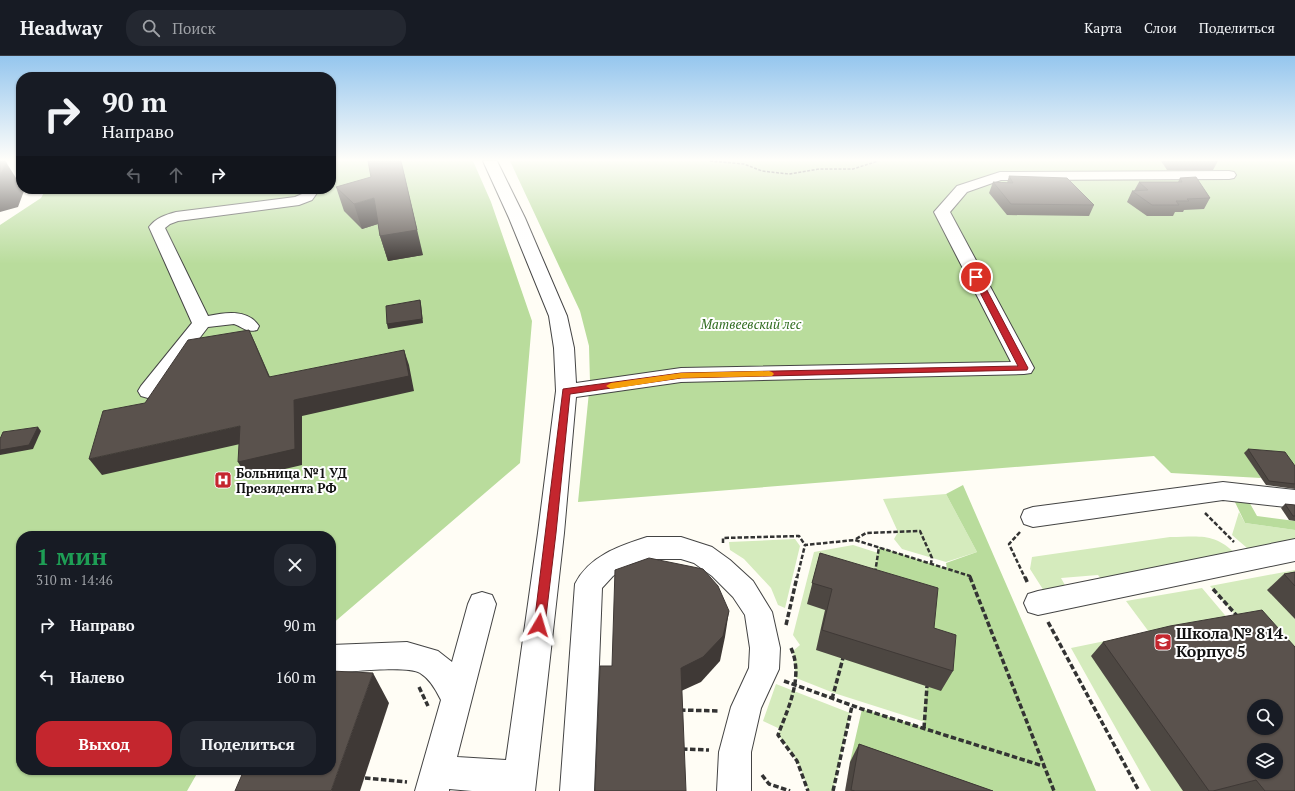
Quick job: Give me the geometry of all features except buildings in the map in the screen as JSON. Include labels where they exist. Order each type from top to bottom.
[{"type":"street","points":[[202,323],[157,227],[164,221],[176,217],[299,201],[308,195]]},
{"type":"street","points":[[482,604],[457,699],[419,781],[519,785],[551,533],[566,391],[564,348],[558,316],[506,195]]},
{"type":"street","points":[[566,391],[681,375],[1024,368],[942,212],[957,195]]},
{"type":"street","points":[[148,391],[202,323],[236,318],[244,320],[250,326]]},
{"type":"street","points":[[1033,517],[1223,491],[1295,499]]},
{"type":"street","points":[[577,791],[589,584],[604,568],[623,556],[647,548],[681,548],[703,555],[721,568],[743,589],[758,612],[765,648],[764,670],[746,707],[735,752],[743,785]]},
{"type":"street","points":[[1038,603],[1295,550]]},
{"type":"street","points":[[336,659],[407,656],[428,661],[444,675],[457,699]]},
{"type":"path","points":[[1188,496],[1251,559]]},
{"type":"path","points":[[1033,517],[1009,544],[1038,603],[1139,791]]},
{"type":"path","points":[[855,540],[866,533],[920,531],[932,558],[931,564]]},
{"type":"path","points":[[723,545],[723,538],[799,536],[805,545],[785,629]]},
{"type":"path","points":[[805,545],[855,540],[970,576],[1054,791]]},
{"type":"path","points":[[875,577],[879,547]]},
{"type":"path","points":[[1197,571],[1240,620]]},
{"type":"path","points":[[790,646],[798,664],[794,685],[778,735],[789,748],[803,771],[808,791]]},
{"type":"path","points":[[832,699],[842,658]]},
{"type":"path","points":[[778,679],[852,706],[1044,766]]},
{"type":"path","points":[[418,683],[428,707],[426,715]]},
{"type":"path","points":[[924,728],[927,686]]},
{"type":"path","points":[[833,791],[852,706]]},
{"type":"path","points":[[681,749],[715,751]]},
{"type":"path","points":[[365,778],[419,781]]},
{"type":"path","points":[[743,785],[769,784],[790,791]]},
{"type":"green space","name":"Больница №1 УД Президента РФ","points":[[42,195],[488,195],[532,321],[520,463],[336,621],[336,531],[16,531],[16,775],[196,775],[187,791],[0,791],[0,225],[41,198]]},
{"type":"green space","name":"Матвеевский лес","points":[[526,195],[1295,195],[1295,475],[1245,453],[1261,478],[1171,473],[1154,456],[578,502],[590,382],[589,346],[580,311]]},
{"type":"green space","points":[[963,485],[1096,791],[932,791],[850,762],[862,709],[924,728],[927,686],[941,690],[873,592],[879,547],[947,569],[946,563],[977,552],[946,494]]},
{"type":"green space","points":[[946,494],[977,552],[946,562],[902,549],[894,539],[898,532],[883,499]]},
{"type":"green space","points":[[1233,498],[1248,500],[1257,516],[1295,521],[1295,530],[1245,523]]},
{"type":"green space","points":[[1239,512],[1245,523],[1295,530],[1295,550],[1265,556],[1247,548],[1232,535]]},
{"type":"green space","points":[[1170,537],[1205,537],[1213,539],[1228,547],[1236,554],[1104,583],[1098,575],[1061,578],[1066,587],[1044,591],[1030,569],[1032,557]]},
{"type":"green space","points":[[795,539],[800,546],[785,608],[778,605],[771,588],[744,559],[730,550],[729,542]]},
{"type":"green space","points":[[853,545],[878,553],[873,592],[825,610],[927,686],[925,722],[834,693],[796,678],[793,651],[800,645],[793,635],[814,552]]},
{"type":"green space","points":[[1295,570],[1295,682],[1210,586]]},
{"type":"green space","points":[[1202,588],[1235,627],[1183,791],[1151,791],[1071,648],[1149,632],[1126,601]]},
{"type":"green space","points":[[776,684],[850,713],[833,791],[808,791],[797,761],[789,748],[778,735],[780,729],[763,721]]},
{"type":"slow traffic","points":[[611,386],[681,375],[769,374]]},
{"type":"place","name":"Больница №1 УД Президента РФ","points":[[223,480]]},
{"type":"place","name":"Школа № 814. Корпус 5","points":[[1163,642]]},
{"type":"route","points":[[539,625],[551,533],[566,391],[584,390],[681,375],[1024,368],[976,277]]}]
